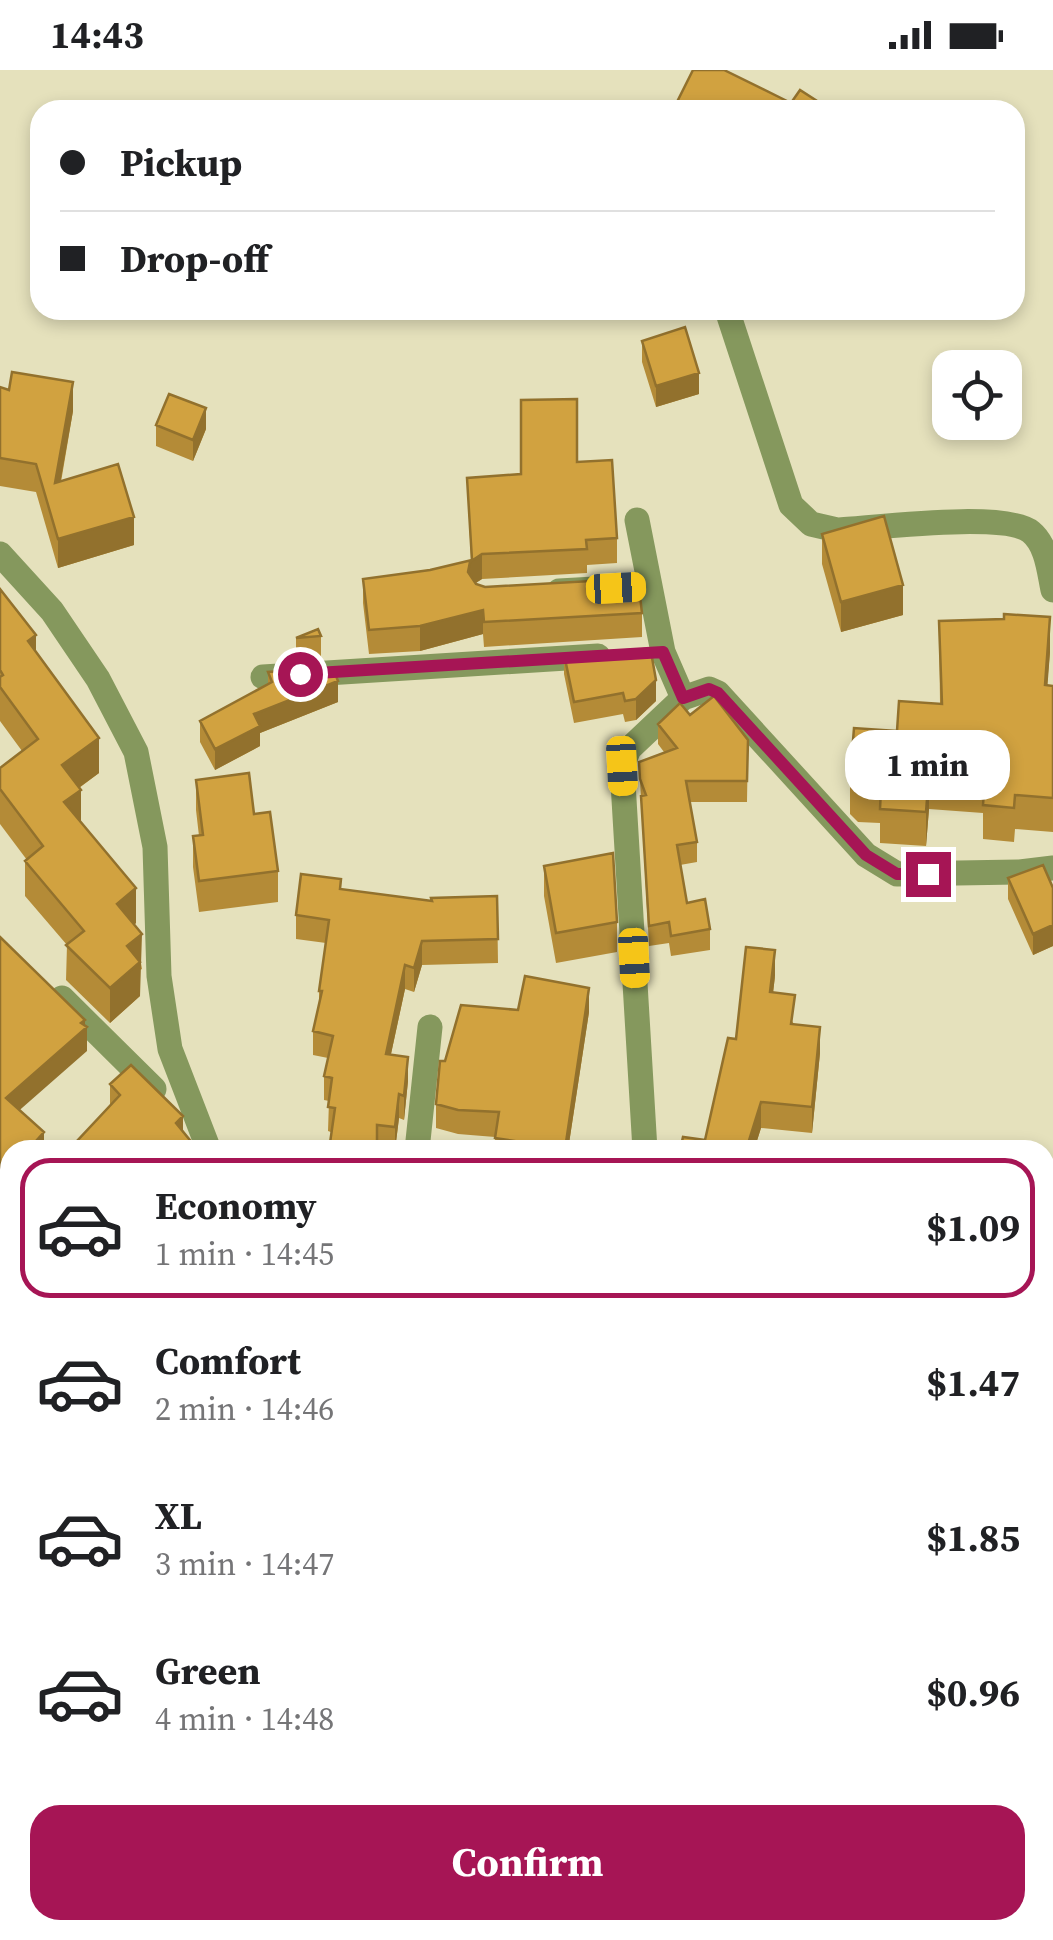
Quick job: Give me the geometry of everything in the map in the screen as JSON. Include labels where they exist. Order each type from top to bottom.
[{"type":"street","points":[[730,320],[791,505],[811,524],[837,530],[1005,521],[1032,532],[1046,556],[1053,590]]},
{"type":"street","points":[[638,520],[648,586],[644,653],[683,698]]},
{"type":"street","points":[[0,554],[52,611],[98,679],[136,752],[155,848],[160,976],[170,1049],[205,1140]]},
{"type":"street","points":[[539,592],[648,586]]},
{"type":"street","points":[[263,677],[644,653]]},
{"type":"street","points":[[644,1140],[622,766],[629,748],[683,698],[709,689],[718,693],[866,855],[897,874],[1053,868]]},
{"type":"street","points":[[41,978],[203,1140]]},
{"type":"street","points":[[418,1140],[430,1027]]},
{"type":"building","points":[[693,70],[724,70],[785,100],[678,100]]},
{"type":"building","points":[[800,90],[816,100],[793,100]]},
{"type":"building","points":[[685,327],[699,373],[656,386],[642,341]]},
{"type":"building","points":[[12,372],[73,382],[55,483],[118,464],[134,517],[58,539],[36,464],[0,458],[0,387],[9,390]]},
{"type":"building","points":[[169,394],[206,408],[193,440],[156,425]]},
{"type":"building","points":[[577,399],[577,462],[612,460],[617,538],[586,540],[587,549],[482,554],[470,562],[468,572],[476,584],[485,587],[591,581],[594,599],[640,596],[642,613],[484,622],[483,610],[420,626],[369,630],[363,579],[472,560],[467,478],[521,474],[521,400]]},
{"type":"building","points":[[884,516],[903,585],[841,602],[822,534]]},
{"type":"building","points":[[0,589],[36,635],[28,641],[99,738],[62,765],[81,790],[64,802],[136,888],[117,904],[142,934],[127,946],[140,962],[110,988],[66,945],[84,931],[25,861],[43,846],[0,789],[0,768],[38,739],[0,687]]},
{"type":"building","points":[[1004,614],[1050,617],[1045,685],[1053,686],[1053,798],[1015,795],[1014,808],[983,805],[985,779],[929,774],[926,812],[880,809],[881,789],[858,788],[850,779],[854,728],[897,731],[899,701],[942,704],[939,621],[1004,619]]},
{"type":"building","points":[[318,629],[321,636],[296,638]]},
{"type":"building","points":[[644,649],[644,653],[651,652],[656,680],[636,699],[625,701],[623,693],[574,702],[564,654]]},
{"type":"building","points":[[333,668],[338,681],[254,714],[260,726],[215,749],[200,721],[272,682],[268,672]]},
{"type":"building","points":[[714,696],[748,740],[747,781],[686,781],[697,842],[677,845],[687,903],[705,899],[710,929],[671,936],[669,922],[649,926],[641,796],[646,795],[639,762],[677,748],[658,724],[680,703],[690,715]]},
{"type":"building","points":[[249,773],[254,814],[270,812],[278,871],[199,881],[193,836],[203,835],[196,780]]},
{"type":"building","points":[[613,853],[617,922],[556,933],[544,866]]},
{"type":"building","points":[[1043,865],[1053,888],[1053,925],[1033,934],[1008,878]]},
{"type":"building","points":[[301,874],[341,879],[340,889],[432,901],[431,898],[497,896],[498,939],[422,941],[414,968],[405,965],[386,1054],[408,1057],[404,1096],[399,1094],[395,1127],[377,1125],[377,1140],[330,1140],[335,1108],[328,1107],[332,1078],[324,1076],[333,1036],[313,1031],[322,991],[329,920],[296,915]]},
{"type":"building","points":[[0,937],[85,1020],[81,1023],[87,1027],[6,1098],[44,1132],[37,1140],[0,1140]]},
{"type":"building","points":[[746,947],[775,950],[770,992],[795,995],[791,1024],[820,1027],[812,1107],[761,1102],[749,1140],[705,1140],[728,1038],[736,1039]]},
{"type":"building","points":[[525,976],[589,988],[566,1140],[495,1138],[499,1112],[458,1110],[436,1104],[440,1061],[445,1061],[461,1005],[518,1010]]},
{"type":"building","points":[[131,1065],[183,1116],[176,1123],[190,1140],[78,1140],[120,1095],[110,1084]]},
{"type":"route","points":[[300,674],[663,652],[683,698],[709,689],[724,698],[866,855],[897,874],[928,874]]}]
